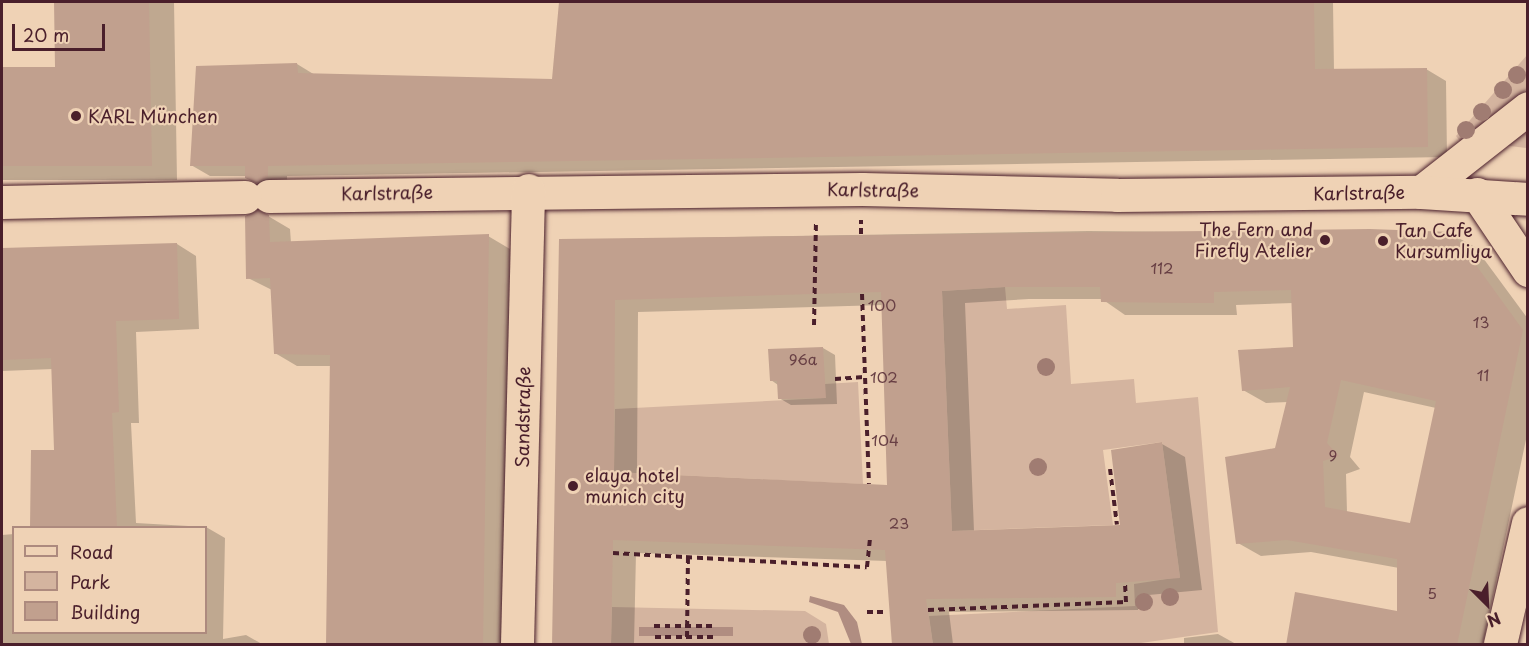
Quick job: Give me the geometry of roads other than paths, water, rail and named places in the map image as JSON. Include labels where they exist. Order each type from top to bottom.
[{"type":"street","points":[[1421,192],[1527,108]]},
{"type":"street","name":"Karlstraße","points":[[2,202],[528,190],[816,189],[1117,195],[1421,192],[1527,199]]},
{"type":"street","name":"Sandstraße","points":[[517,645],[528,190]]},
{"type":"street","points":[[1477,194],[1527,270]]},
{"type":"street","points":[[1500,645],[1527,523]]},
{"type":"place","name":"KARL München","points":[[76,116]]},
{"type":"place","name":"The Fern and Firefly Atelier","points":[[1325,240]]},
{"type":"place","name":"Tan Cafe Kursumliya","points":[[1383,241]]},
{"type":"place","name":"elaya hotel munich city","points":[[573,486]]}]
